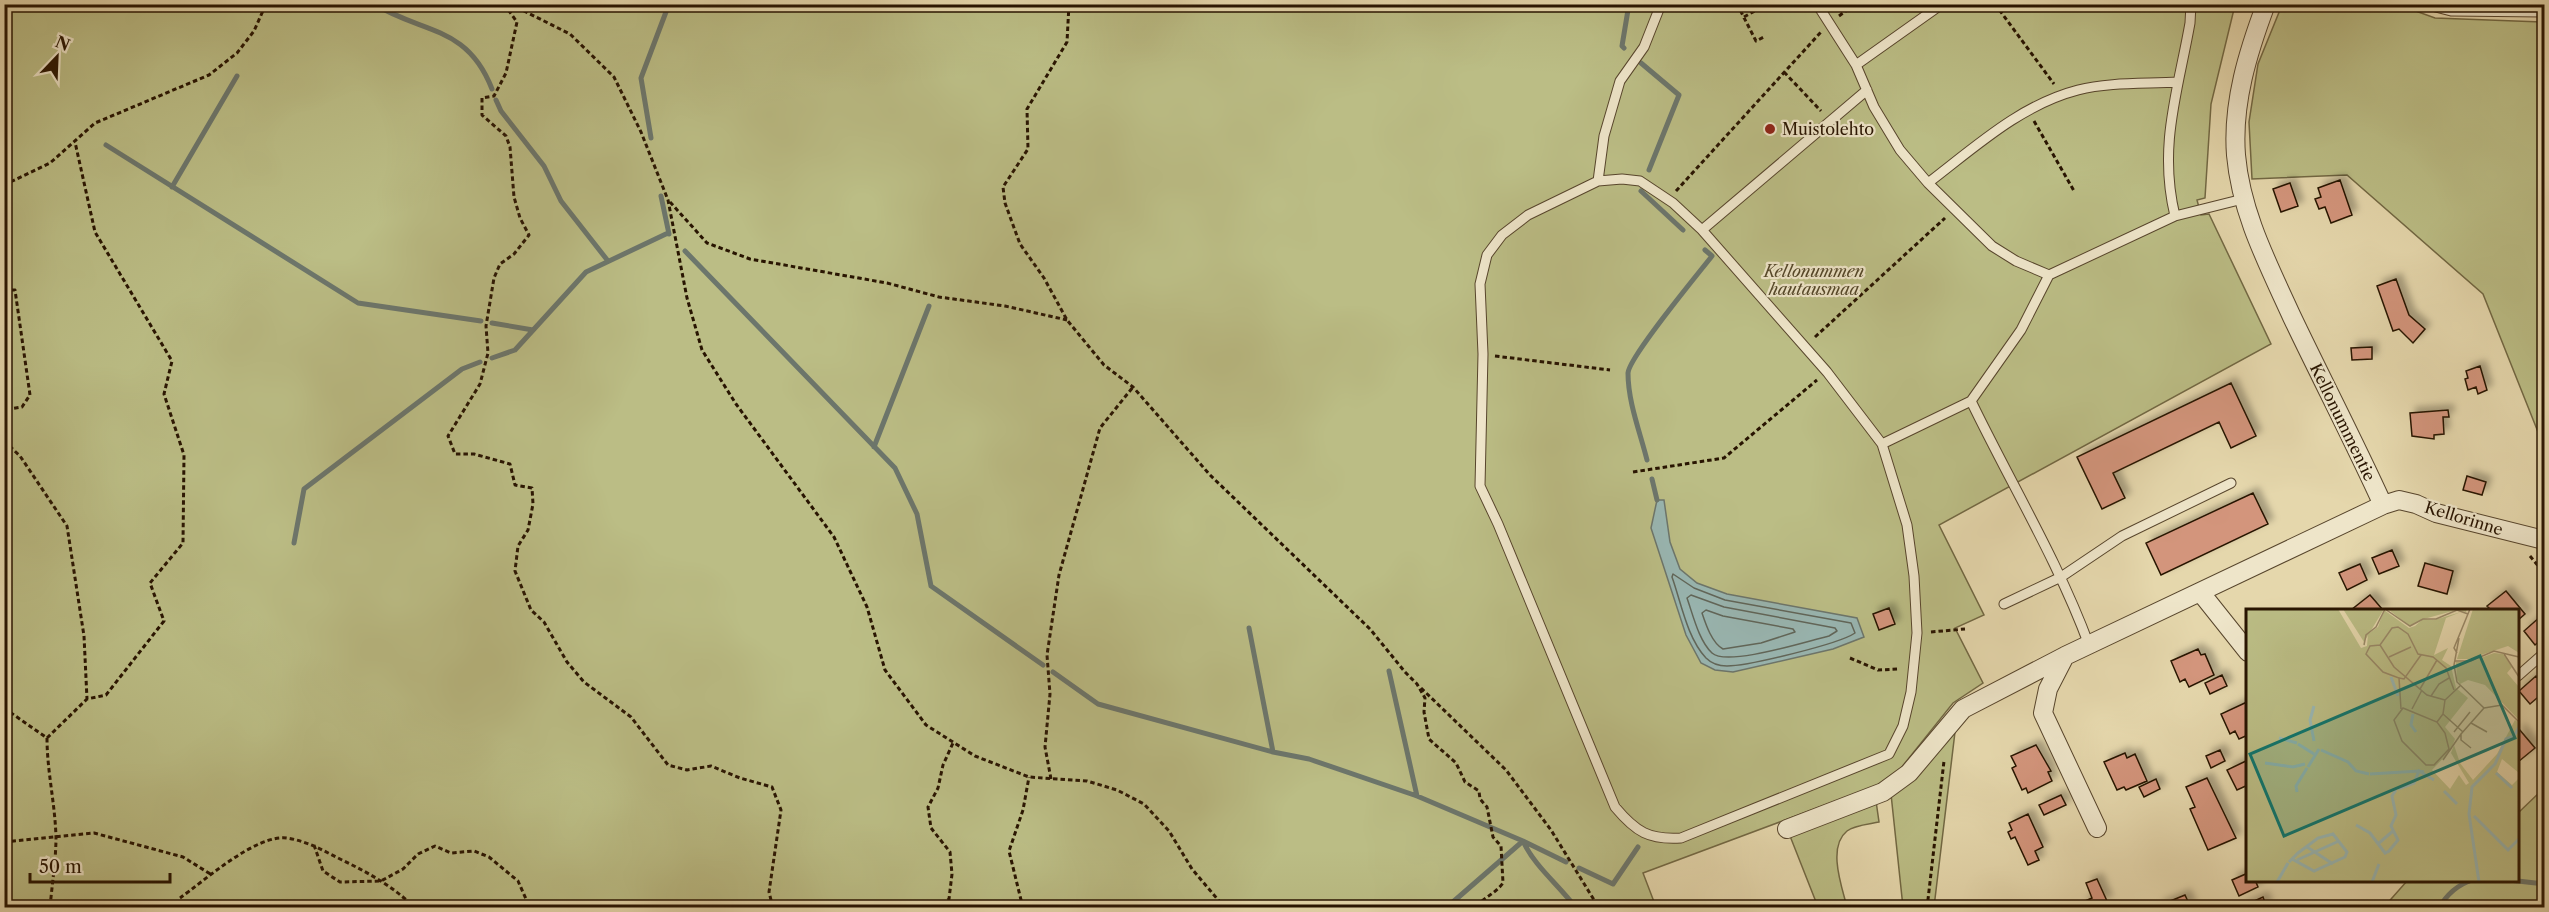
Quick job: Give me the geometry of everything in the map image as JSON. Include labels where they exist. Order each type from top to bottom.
[{"type":"street","name":"Kellonummentie","points":[[2266,4],[2246,56],[2241,88],[2236,153],[2245,210],[2271,272],[2383,505]]},
{"type":"street","name":"Kellorinne","points":[[2383,505],[2399,500],[2416,504],[2436,513],[2544,540]]},
{"type":"street","points":[[1787,829],[1883,792],[1909,773],[1962,709],[2065,656],[2383,505]]},
{"type":"street","points":[[2201,593],[2246,651]]},
{"type":"street","points":[[2065,656],[2048,689],[2043,713],[2097,828]]},
{"type":"lane","points":[[1598,181],[1604,136],[1620,81],[1644,47],[1661,4]]},
{"type":"lane","points":[[1817,4],[1856,65],[1900,150],[1928,183],[1992,246],[2016,261],[2049,275]]},
{"type":"lane","points":[[1856,65],[1942,4]]},
{"type":"lane","points":[[2175,216],[2167,181],[2168,137],[2191,4]]},
{"type":"lane","points":[[2424,4],[2451,11],[2544,12]]},
{"type":"lane","points":[[1928,183],[1992,133],[2029,111],[2063,95],[2081,90],[2178,82]]},
{"type":"lane","points":[[1702,230],[1867,90]]},
{"type":"lane","points":[[1622,179],[1640,181],[1668,200],[1702,230],[1827,372],[1882,444],[1907,525],[1917,633],[1903,726],[1889,754],[1681,838],[1661,839],[1643,834],[1615,807],[1498,524],[1480,486],[1483,354],[1480,284],[1487,255],[1502,235],[1528,215],[1598,181],[1622,179]]},
{"type":"lane","points":[[1882,444],[1971,401],[2021,330],[2049,275],[2175,216],[2243,199]]},
{"type":"lane","points":[[1971,401],[2011,485],[2061,577],[2090,645]]},
{"type":"lane","points":[[2004,604],[2061,577],[2122,536],[2231,483]]},
{"type":"lane","points":[[2519,674],[2544,652]]},
{"type":"path","points":[[4,185],[50,163],[95,123],[209,75],[237,53],[254,31],[266,4]]},
{"type":"path","points":[[504,4],[517,22],[506,73],[494,96],[482,99],[482,115],[506,135],[510,147],[514,197],[520,218],[529,235],[514,254],[500,264],[494,278],[486,326],[488,353],[480,384],[448,436],[455,454],[474,454],[510,464],[515,485],[532,488],[528,530],[518,546],[515,571],[531,610],[544,622],[567,662],[585,682],[631,717],[668,765],[687,770],[711,766],[740,778],[772,787],[781,810],[775,864],[769,892],[774,908]]},
{"type":"path","points":[[510,4],[570,34],[614,77],[641,132],[668,200],[687,298],[702,350],[736,404],[834,537],[867,607],[885,670],[926,725],[975,756],[1029,777],[1087,781],[1117,790],[1144,804],[1169,831],[1192,869],[1225,908]]},
{"type":"path","points":[[1069,4],[1067,42],[1027,109],[1028,149],[1003,187],[1005,203],[1020,244],[1044,278],[1067,320],[1104,365],[1134,387],[1210,475],[1370,629],[1405,672],[1506,770],[1551,830],[1599,908]]},
{"type":"path","points":[[1737,4],[1756,41],[1764,37]]},
{"type":"path","points":[[1744,17],[1767,4]]},
{"type":"path","points":[[1668,200],[1829,23],[1855,4]]},
{"type":"path","points":[[1995,4],[2063,95]]},
{"type":"path","points":[[1784,72],[1830,121]]},
{"type":"path","points":[[2029,111],[2074,191]]},
{"type":"path","points":[[50,908],[56,838],[52,789],[47,772],[47,738],[87,699],[106,695],[164,621],[150,583],[183,543],[184,455],[164,393],[172,361],[95,232],[75,142]]},
{"type":"path","points":[[668,200],[707,243],[750,260],[887,283],[939,297],[1005,306],[1067,320]]},
{"type":"path","points":[[1804,346],[1954,210]]},
{"type":"path","points":[[4,290],[15,290],[30,395],[22,407],[4,410]]},
{"type":"path","points":[[1483,354],[1610,370]]},
{"type":"path","points":[[1633,472],[1724,458],[1827,372]]},
{"type":"path","points":[[1052,779],[1045,747],[1050,694],[1047,655],[1059,575],[1100,428],[1134,387]]},
{"type":"path","points":[[4,441],[20,456],[67,525],[84,636],[87,699]]},
{"type":"path","points":[[1917,633],[1965,629]]},
{"type":"path","points":[[1850,658],[1878,670],[1913,669]]},
{"type":"path","points":[[1418,684],[1425,698],[1424,712],[1429,739],[1456,763],[1465,782],[1479,791],[1480,799],[1487,807],[1493,837],[1501,846],[1503,883],[1494,895],[1484,898],[1475,908]]},
{"type":"path","points":[[4,708],[47,738]]},
{"type":"path","points":[[934,908],[948,899],[952,874],[950,852],[931,828],[928,807],[938,788],[943,765],[954,742]]},
{"type":"path","points":[[1927,908],[1945,758]]},
{"type":"path","points":[[1023,908],[1009,851],[1023,810],[1029,777]]},
{"type":"path","points":[[4,842],[94,833],[183,857],[212,875]]},
{"type":"path","points":[[180,898],[212,875],[229,859],[284,838],[314,846],[381,881],[399,892],[415,908]]},
{"type":"path","points":[[314,846],[323,871],[340,882],[381,881],[403,869],[418,854],[435,846],[451,853],[474,851],[489,857],[518,881],[530,908]]},
{"type":"path","points":[[2473,908],[2481,903],[2544,902]]},
{"type":"green space","name":"Kellonummen hautausmaa","points":[[5,5],[2235,5],[2211,104],[2205,198],[2197,200],[2201,215],[2209,214],[2271,344],[1939,525],[1984,615],[1955,628],[1983,683],[1953,703],[1901,768],[1876,786],[1643,873],[1656,907],[5,908]]},
{"type":"green space","points":[[2282,5],[2399,5],[2435,18],[2544,22],[2544,447],[2483,294],[2347,175],[2252,179],[2249,122],[2258,64]]},
{"type":"green space","points":[[1955,732],[1934,907],[1903,907],[1891,794],[1912,778]]},
{"type":"green space","points":[[2544,788],[2544,907],[2384,907],[2406,882],[2519,882],[2519,812]]},
{"type":"green space","points":[[1876,801],[1879,822],[1850,829],[1841,838],[1838,847],[1838,868],[1847,907],[1818,907],[1790,836]]},
{"type":"water","points":[[1657,500],[1664,500],[1670,542],[1680,569],[1697,583],[1727,594],[1857,618],[1864,637],[1833,649],[1733,672],[1715,670],[1701,663],[1686,635],[1651,528]]},
{"type":"building","points":[[2340,180],[2352,215],[2331,223],[2325,207],[2319,209],[2315,199],[2321,197],[2318,188]]},
{"type":"building","points":[[2290,183],[2298,206],[2281,212],[2273,189]]},
{"type":"building","points":[[2396,279],[2409,315],[2425,329],[2413,343],[2399,329],[2393,331],[2377,286]]},
{"type":"building","points":[[2372,347],[2372,359],[2352,360],[2351,348]]},
{"type":"building","points":[[2480,366],[2487,390],[2478,394],[2476,387],[2468,390],[2465,379],[2468,378],[2466,371]]},
{"type":"building","points":[[2231,383],[2256,436],[2231,448],[2219,422],[2113,473],[2125,498],[2102,509],[2077,457]]},
{"type":"building","points":[[2448,410],[2449,417],[2443,417],[2444,434],[2434,435],[2434,439],[2412,436],[2410,413]]},
{"type":"building","points":[[2467,476],[2486,482],[2482,495],[2463,490]]},
{"type":"building","points":[[2253,493],[2268,524],[2161,575],[2146,543]]},
{"type":"building","points":[[2392,550],[2399,566],[2379,574],[2372,558]]},
{"type":"building","points":[[2425,563],[2453,571],[2447,594],[2418,586]]},
{"type":"building","points":[[2360,564],[2367,580],[2347,590],[2339,573]]},
{"type":"building","points":[[2506,591],[2525,614],[2519,619],[2519,609],[2490,609],[2487,606]]},
{"type":"building","points":[[2370,595],[2382,609],[2352,609]]},
{"type":"building","points":[[1889,608],[1895,624],[1879,630],[1873,614]]},
{"type":"building","points":[[2541,616],[2544,620],[2544,637],[2535,645],[2524,631]]},
{"type":"building","points":[[2198,649],[2201,655],[2205,654],[2214,675],[2189,687],[2185,679],[2180,682],[2171,661]]},
{"type":"building","points":[[2222,675],[2227,686],[2210,694],[2205,683]]},
{"type":"building","points":[[2536,676],[2544,686],[2544,692],[2530,704],[2519,691]]},
{"type":"building","points":[[2246,702],[2246,736],[2239,739],[2235,731],[2230,734],[2221,714]]},
{"type":"building","points":[[2519,729],[2535,748],[2519,761]]},
{"type":"building","points":[[2036,745],[2051,771],[2048,772],[2052,781],[2028,793],[2026,788],[2022,790],[2012,768],[2016,766],[2011,756]]},
{"type":"building","points":[[2220,750],[2225,761],[2211,768],[2206,756]]},
{"type":"building","points":[[2125,753],[2127,758],[2135,754],[2147,781],[2126,790],[2124,787],[2117,790],[2104,762]]},
{"type":"building","points":[[2246,761],[2246,786],[2237,790],[2227,770]]},
{"type":"building","points":[[2207,778],[2236,838],[2208,850],[2190,809],[2195,807],[2186,787]]},
{"type":"building","points":[[2156,779],[2160,789],[2144,797],[2139,787]]},
{"type":"building","points":[[2061,795],[2066,805],[2044,815],[2039,805]]},
{"type":"building","points":[[2028,814],[2043,847],[2035,851],[2039,860],[2028,865],[2015,837],[2011,839],[2008,832],[2012,830],[2009,823]]},
{"type":"building","points":[[2246,874],[2246,882],[2256,882],[2258,887],[2239,896],[2232,880]]},
{"type":"building","points":[[2097,879],[2107,901],[2085,908],[2083,902],[2092,898],[2086,883]]},
{"type":"building","points":[[2185,895],[2191,908],[2159,908],[2158,906]]},
{"type":"building","points":[[2263,897],[2267,908],[2239,908]]},
{"type":"waterway","points":[[374,4],[457,42],[482,68],[492,89]]},
{"type":"waterway","points":[[651,138],[641,78],[669,4]]},
{"type":"waterway","points":[[1624,48],[1622,46],[1629,4]]},
{"type":"waterway","points":[[1641,63],[1679,95],[1649,170]]},
{"type":"waterway","points":[[172,187],[237,76]]},
{"type":"waterway","points":[[496,100],[501,111],[544,166],[561,201],[608,261]]},
{"type":"waterway","points":[[106,145],[358,303],[481,321]]},
{"type":"waterway","points":[[1641,191],[1683,230]]},
{"type":"waterway","points":[[661,196],[669,234]]},
{"type":"waterway","points":[[492,358],[515,350],[586,272],[668,233]]},
{"type":"waterway","points":[[1647,460],[1632,406],[1628,373],[1631,364],[1651,334],[1712,256],[1705,250]]},
{"type":"waterway","points":[[685,251],[895,468],[917,514],[931,586],[1043,665]]},
{"type":"waterway","points":[[874,447],[929,306]]},
{"type":"waterway","points":[[492,323],[533,330]]},
{"type":"waterway","points":[[294,543],[304,489],[462,369],[480,362]]},
{"type":"waterway","points":[[1652,479],[1657,500]]},
{"type":"waterway","points":[[1249,628],[1273,752]]},
{"type":"waterway","points":[[1389,671],[1417,796]]},
{"type":"waterway","points":[[1053,672],[1098,704],[1273,752],[1309,759],[1417,796],[1523,841],[1540,867],[1576,908]]},
{"type":"waterway","points":[[1446,908],[1523,841],[1566,862]]},
{"type":"waterway","points":[[1579,868],[1613,884],[1638,847]]},
{"type":"waterway","points":[[2519,881],[2544,884]]},
{"type":"waterway","points":[[2439,908],[2445,898],[2468,882]]},
{"type":"place","name":"Muistolehto","points":[[1770,129]]}]
